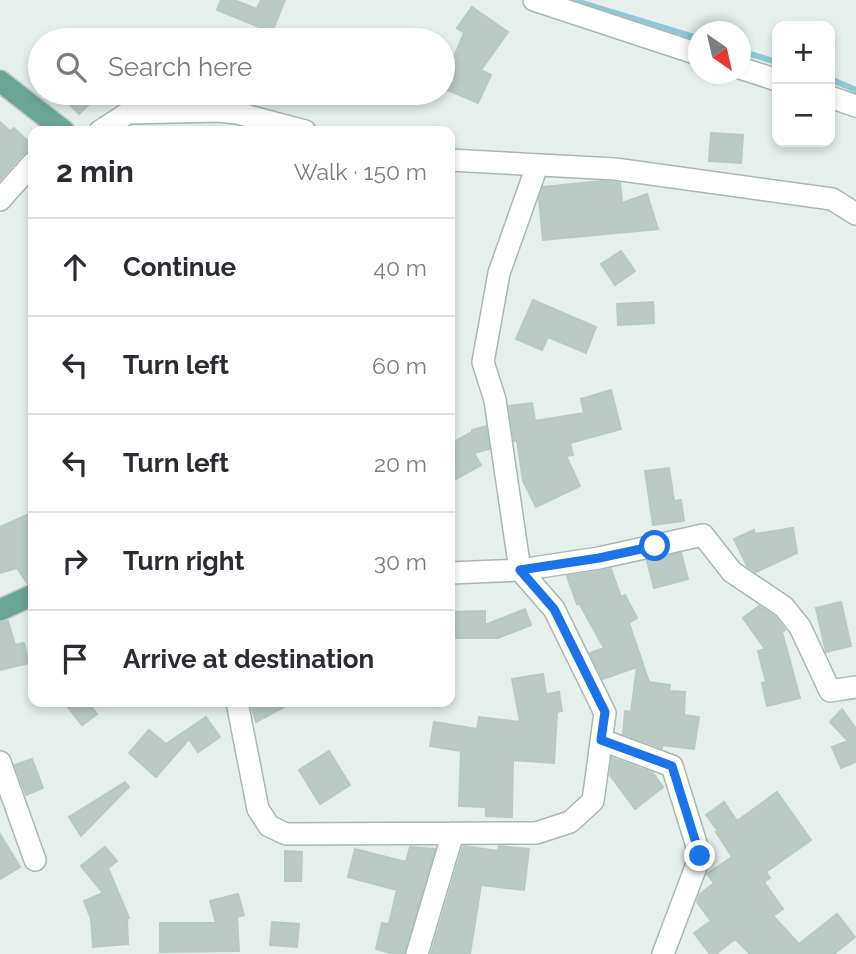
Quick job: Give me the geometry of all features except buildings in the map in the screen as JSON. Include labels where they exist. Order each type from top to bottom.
[{"type":"main road","points":[[0,81],[28,103]]},
{"type":"main road","points":[[30,105],[57,126]]},
{"type":"main road","points":[[0,610],[28,597]]},
{"type":"street","points":[[534,0],[688,51]]},
{"type":"street","points":[[751,72],[772,78]]},
{"type":"street","points":[[835,99],[856,106]]},
{"type":"street","points":[[108,126],[128,113],[218,111],[237,113],[286,126]]},
{"type":"street","points":[[455,160],[615,169],[832,198],[856,214]]},
{"type":"street","points":[[238,707],[258,809],[275,830],[299,834],[536,833],[570,822],[593,801],[605,712],[554,609],[520,570],[495,400],[483,362],[499,273],[537,166]]},
{"type":"street","points":[[0,200],[28,169]]},
{"type":"street","points":[[455,573],[520,570],[599,558],[703,534],[732,572],[784,607],[800,627],[830,691],[856,687]]},
{"type":"street","points":[[601,740],[672,766],[700,856],[663,954]]},
{"type":"street","points":[[0,762],[35,860]]},
{"type":"street","points":[[417,954],[453,833]]},
{"type":"waterway","points":[[572,0],[688,35]]},
{"type":"waterway","points":[[751,54],[772,61]]},
{"type":"waterway","points":[[835,81],[856,90]]},
{"type":"route","points":[[655,546],[520,570],[554,609],[605,712],[601,740],[672,766],[700,856]]}]
